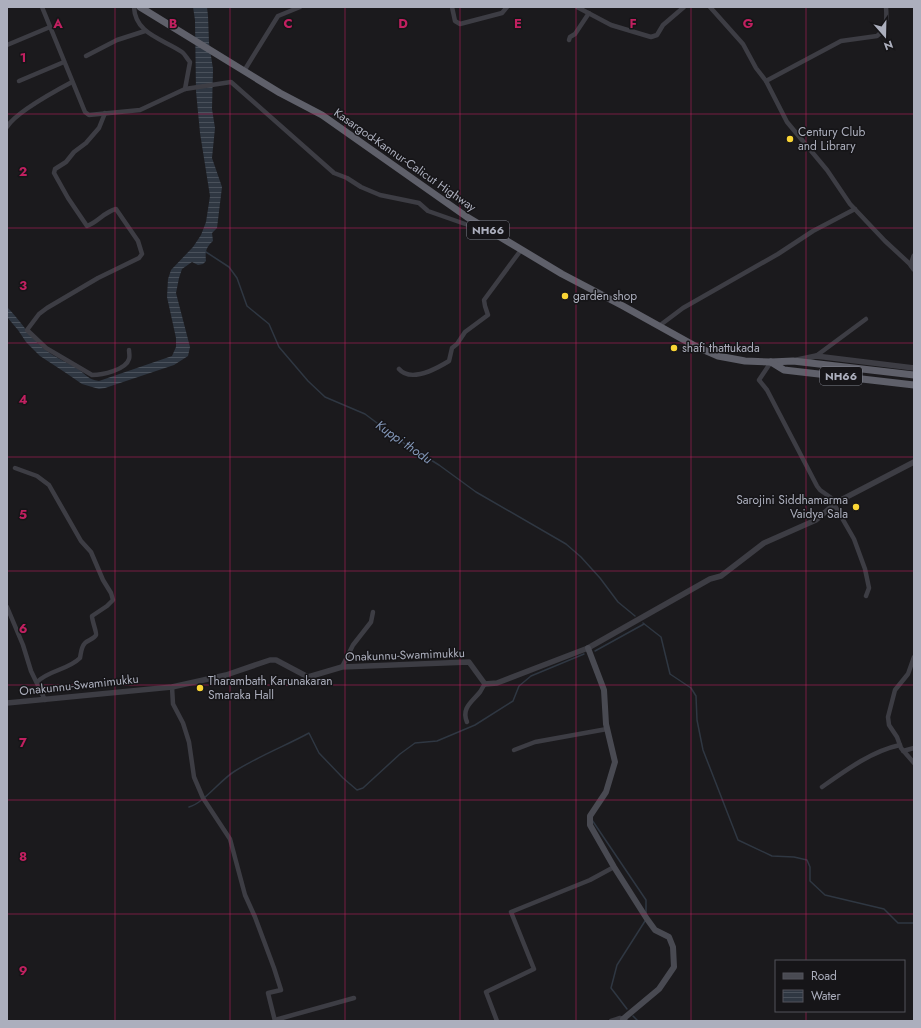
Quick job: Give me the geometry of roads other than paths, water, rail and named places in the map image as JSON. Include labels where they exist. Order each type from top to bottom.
[{"type":"highway","name":"Kasargod-Kannur-Calicut Highway","points":[[140,7],[244,72],[322,115],[467,217],[521,250],[562,274],[695,346],[718,356],[745,361],[793,361],[914,375]]},
{"type":"highway","name":"Kasargod-Kannur-Calicut Highway","points":[[770,362],[784,370],[914,385]]},
{"type":"main road","points":[[588,648],[604,690],[607,729],[615,762],[606,792],[590,816],[590,825],[614,867],[655,930],[669,937],[673,947],[674,967],[659,988],[624,1020]]},
{"type":"street","points":[[42,7],[85,112],[89,115],[140,110],[185,89],[231,82],[334,173],[380,195],[419,203],[428,211],[497,235]]},
{"type":"street","points":[[134,7],[134,16],[145,31],[182,53],[190,62],[185,89]]},
{"type":"street","points":[[244,72],[278,16],[300,7]]},
{"type":"street","points":[[452,7],[455,21],[460,24],[502,13],[507,7]]},
{"type":"street","points":[[577,7],[611,25],[651,37],[657,35],[663,25],[684,7]]},
{"type":"street","points":[[710,7],[743,44],[756,68],[766,81],[787,122],[827,170],[850,204],[912,267]]},
{"type":"street","points":[[766,81],[841,41],[877,36],[882,32],[887,22],[886,7]]},
{"type":"street","points":[[568,40],[575,34],[589,14]]},
{"type":"street","points":[[7,45],[50,27]]},
{"type":"street","points":[[86,56],[117,40],[145,31]]},
{"type":"street","points":[[19,81],[64,62]]},
{"type":"street","points":[[7,127],[18,116],[50,93],[72,82]]},
{"type":"street","points":[[105,113],[99,128],[86,143],[74,152],[66,162],[54,172],[68,198],[87,226],[116,209],[138,241],[142,254],[139,258],[98,278],[47,308],[39,314],[27,330],[46,348],[92,375],[100,375],[124,366],[129,360],[129,350]]},
{"type":"street","points":[[659,326],[683,308],[778,254],[813,231],[854,208]]},
{"type":"street","points":[[398,369],[402,373],[411,375],[420,374],[449,361],[452,348],[457,344],[461,337],[488,315],[484,300],[521,250]]},
{"type":"street","points":[[912,267],[914,256]]},
{"type":"street","points":[[816,356],[866,319]]},
{"type":"street","points":[[793,361],[816,356],[914,368]]},
{"type":"street","points":[[770,362],[759,380],[767,390],[817,486],[836,503],[854,539],[865,569],[869,588],[866,596]]},
{"type":"street","points":[[467,722],[466,709],[468,704],[480,693],[485,684],[497,683],[588,648],[710,579],[721,576],[764,542],[816,520],[836,503],[914,462]]},
{"type":"street","points":[[15,468],[37,476],[48,485],[81,541],[91,552],[103,580],[112,593],[113,600],[92,616],[96,636],[85,643],[80,658],[71,665],[42,677],[37,682]]},
{"type":"street","points":[[7,607],[23,644],[31,671],[45,700]]},
{"type":"street","points":[[342,667],[353,645],[371,622],[373,612]]},
{"type":"street","points":[[914,657],[908,674],[895,690],[888,717],[889,725],[903,751],[914,763]]},
{"type":"street","name":"Onakunnu-Swamimukku","points":[[7,703],[172,687],[226,675],[270,660],[276,660],[308,677],[342,667],[469,662],[485,684]]},
{"type":"street","points":[[172,687],[173,704],[183,723],[189,742],[194,777],[203,798],[230,839],[245,895],[255,917],[281,990],[268,993],[275,1020],[354,998]]},
{"type":"street","points":[[514,750],[535,742],[607,729]]},
{"type":"street","points":[[822,787],[866,759],[888,748],[900,745]]},
{"type":"street","points":[[903,751],[914,748]]},
{"type":"street","points":[[497,1021],[486,992],[534,969],[511,912],[590,880],[614,867]]},
{"type":"street","points":[[611,1021],[620,1018],[624,1020]]},
{"type":"water","points":[[193,7],[207,7],[209,43],[213,69],[212,109],[215,128],[212,158],[222,187],[217,228],[212,233],[213,241],[206,250],[206,261],[203,264],[198,265],[192,262],[182,269],[179,278],[176,293],[190,347],[188,356],[174,365],[99,389],[82,384],[40,356],[26,342],[7,317],[7,307],[44,349],[78,369],[89,378],[95,380],[99,381],[172,356],[176,347],[176,338],[167,297],[168,279],[171,270],[193,247],[201,235],[206,222],[210,196],[200,133],[196,91],[195,20]]},
{"type":"waterway","name":"Kuppi thodu","points":[[206,252],[229,267],[237,278],[247,306],[269,324],[279,347],[308,381],[325,397],[365,414],[405,444],[439,465],[476,492],[566,544],[581,557],[600,578],[618,602],[635,616]]},
{"type":"waterway","points":[[643,623],[661,637],[670,674],[691,688],[696,696],[697,720],[703,750],[738,840],[772,856],[794,857],[807,860],[810,867],[810,881],[825,895],[884,909],[898,923],[914,923]]},
{"type":"waterway","points":[[595,651],[644,624]]},
{"type":"waterway","points":[[189,807],[195,805],[235,771],[309,733],[319,753],[343,778],[357,790],[363,788],[400,754],[415,743],[437,741],[475,725],[513,701],[519,686],[531,676],[584,654]]},
{"type":"waterway","points":[[592,820],[646,900],[646,914]]},
{"type":"waterway","points":[[627,1009],[611,988],[617,965],[645,921]]},
{"type":"waterway","points":[[633,1016],[638,1021]]},
{"type":"place","name":"Century Club and Library","points":[[790,139]]},
{"type":"place","name":"garden shop","points":[[565,296]]},
{"type":"place","name":"shafi thattukada","points":[[674,348]]},
{"type":"place","name":"Sarojini Siddhamarma Vaidya Sala","points":[[856,507]]},
{"type":"place","name":"Tharambath Karunakaran Smaraka Hall","points":[[200,688]]}]
